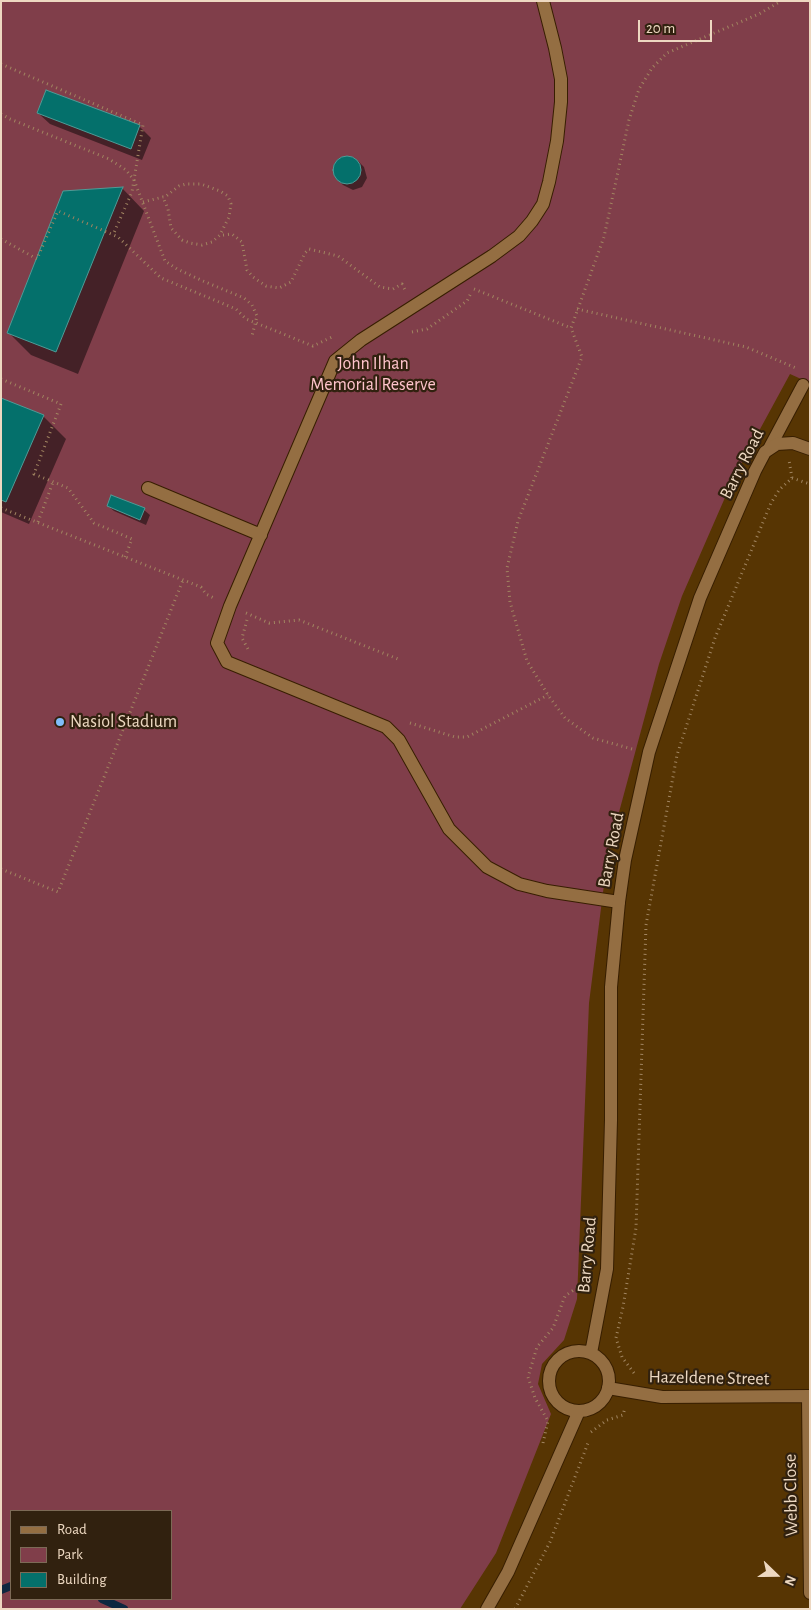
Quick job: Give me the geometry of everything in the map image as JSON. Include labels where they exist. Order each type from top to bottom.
[{"type":"street","points":[[543,1],[555,48],[561,87],[557,141],[543,204],[519,236],[492,256],[360,340],[335,361],[230,606],[217,643],[227,662],[386,727],[399,740],[449,829],[487,867],[520,884],[547,891],[618,902]]},
{"type":"street","name":"Barry Road","points":[[591,1353],[607,1269],[612,1120],[611,987],[618,902],[648,752],[700,598],[754,471],[770,447],[803,385]]},
{"type":"street","points":[[770,447],[793,443],[810,449]]},
{"type":"street","points":[[148,488],[261,535]]},
{"type":"street","points":[[581,1351],[591,1353],[604,1364],[609,1380],[608,1388],[598,1405],[579,1411],[570,1410],[554,1398],[550,1390],[550,1370],[563,1355],[581,1351]]},
{"type":"street","name":"Hazeldene Street","points":[[608,1388],[662,1397],[809,1397]]},
{"type":"street","name":"Webb Close","points":[[809,1397],[810,1593]]},
{"type":"street","points":[[487,1609],[508,1572],[579,1411]]},
{"type":"path","points":[[648,752],[593,738],[565,718],[527,661],[510,602],[507,568],[518,521],[582,357],[571,328],[604,237],[631,112],[639,89],[652,68],[667,53],[758,14],[781,1]]},
{"type":"path","points":[[1,64],[143,125],[132,192],[113,235]]},
{"type":"path","points":[[1,114],[109,159],[126,170],[134,180],[165,261],[186,273],[244,298],[252,305],[257,316],[252,336]]},
{"type":"path","points":[[143,202],[163,197],[179,186],[201,184],[228,196],[231,204],[229,218],[220,235],[212,242],[202,244],[190,243],[182,240],[171,228],[168,208],[163,197]]},
{"type":"path","points":[[1,239],[37,259],[58,211],[118,237],[161,278],[236,309],[246,318],[255,322],[313,346],[339,333]]},
{"type":"path","points":[[223,235],[232,234],[242,242],[248,270],[253,277],[266,286],[279,288],[291,282],[305,253],[309,249],[338,256],[380,287],[394,289],[402,284],[406,294]]},
{"type":"path","points":[[406,335],[415,330],[427,329],[467,301],[473,288],[571,328]]},
{"type":"path","points":[[577,309],[746,347],[801,370]]},
{"type":"path","points":[[1,379],[60,404],[34,474],[68,488],[94,523],[132,539],[125,557]]},
{"type":"path","points":[[785,443],[792,478]]},
{"type":"path","points":[[792,478],[810,484]]},
{"type":"path","points":[[623,1307],[636,1228],[646,925],[677,755],[715,638],[771,503],[779,490],[792,478]]},
{"type":"path","points":[[38,522],[53,482]]},
{"type":"path","points":[[1,508],[201,587],[206,594],[269,623],[299,620],[398,659]]},
{"type":"path","points":[[1,869],[58,892],[184,580]]},
{"type":"path","points":[[249,614],[242,638],[251,654]]},
{"type":"path","points":[[407,722],[455,737],[467,738],[548,695]]},
{"type":"path","points":[[515,1609],[550,1542],[582,1460],[552,1470],[541,1448],[548,1421],[535,1398],[528,1377],[537,1347],[553,1328]]},
{"type":"green space","name":"John Ilhan Memorial Reserve","points":[[1,1],[810,1],[810,383],[790,374],[734,477],[682,596],[659,664],[608,853],[589,1003],[577,1299],[564,1340],[542,1364],[538,1384],[551,1414],[496,1553],[460,1609],[1,1609]]},
{"type":"building","points":[[46,90],[140,125],[131,149],[37,113]]},
{"type":"building","points":[[347,156],[357,160],[361,170],[357,180],[347,184],[337,180],[333,170],[337,160]]},
{"type":"building","points":[[123,187],[56,352],[7,333],[63,191]]},
{"type":"building","points":[[1,398],[44,415],[6,502],[1,500]]},
{"type":"building","points":[[111,495],[145,508],[140,520],[107,506]]},
{"type":"waterway","points":[[1,1590],[10,1586]]},
{"type":"waterway","points":[[104,1600],[124,1609]]},
{"type":"place","name":"Nasiol Stadium","points":[[60,722]]}]
